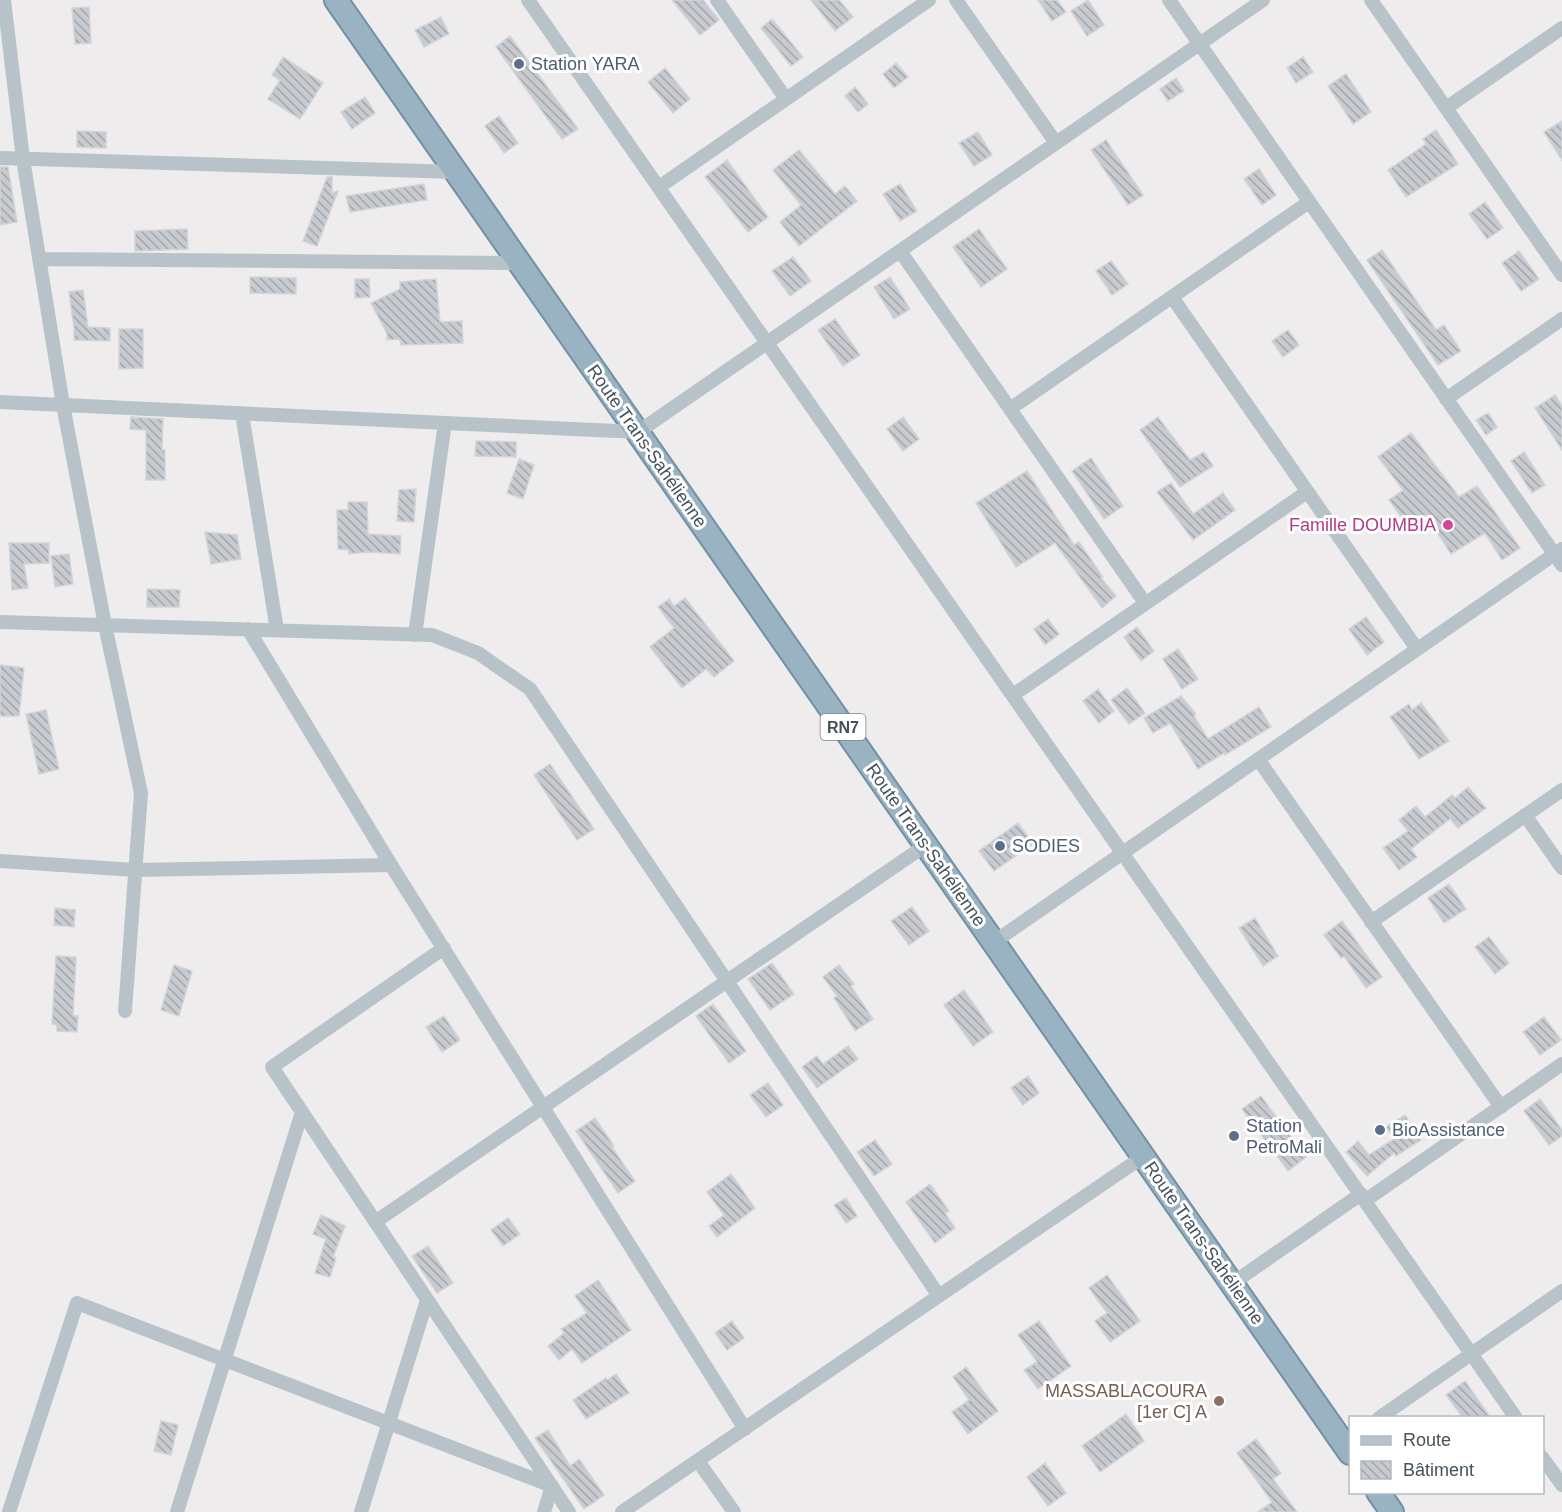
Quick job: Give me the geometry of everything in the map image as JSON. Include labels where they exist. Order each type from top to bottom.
[{"type":"highway","name":"Route Trans-Sahélienne","points":[[336,0],[926,845],[1348,1444]]},
{"type":"highway","points":[[1379,1494],[1392,1512]]},
{"type":"street","points":[[4,0],[23,159],[63,405],[105,625],[141,793],[125,1011]]},
{"type":"street","points":[[528,0],[1515,1416]]},
{"type":"street","points":[[717,0],[786,99]]},
{"type":"street","points":[[659,187],[930,0]]},
{"type":"street","points":[[956,0],[1056,143]]},
{"type":"street","points":[[994,942],[1417,649],[1559,556],[1446,399],[1169,0]]},
{"type":"street","points":[[0,402],[638,432],[1263,0]]},
{"type":"street","points":[[1371,0],[1562,275]]},
{"type":"street","points":[[1446,108],[1562,28]]},
{"type":"street","points":[[0,158],[456,172]]},
{"type":"street","points":[[1010,409],[1309,202]]},
{"type":"street","points":[[900,251],[1145,603]]},
{"type":"street","points":[[39,260],[520,263]]},
{"type":"street","points":[[1172,297],[1417,649]]},
{"type":"street","points":[[1446,399],[1562,319]]},
{"type":"street","points":[[242,414],[277,630]]},
{"type":"street","points":[[415,634],[445,423]]},
{"type":"street","points":[[1013,695],[1307,492]]},
{"type":"street","points":[[0,622],[432,635],[478,653],[530,689],[939,1296]]},
{"type":"street","points":[[248,629],[391,865],[745,1429]]},
{"type":"street","points":[[1258,759],[1501,1107]]},
{"type":"street","points":[[1371,922],[1562,790]]},
{"type":"street","points":[[1525,815],[1562,868]]},
{"type":"street","points":[[375,1222],[926,845]]},
{"type":"street","points":[[0,861],[135,870],[391,865]]},
{"type":"street","points":[[444,948],[272,1066],[569,1512]]},
{"type":"street","points":[[1233,1283],[1501,1107],[1562,1064]]},
{"type":"street","points":[[177,1512],[302,1112]]},
{"type":"street","points":[[622,1512],[1144,1156]]},
{"type":"street","points":[[1382,1416],[1562,1291]]},
{"type":"street","points":[[361,1512],[427,1300]]},
{"type":"street","points":[[9,1512],[77,1303],[552,1486]]},
{"type":"street","points":[[698,1461],[734,1512]]},
{"type":"street","points":[[1544,1461],[1562,1462]]},
{"type":"street","points":[[1544,1461],[1562,1485]]},
{"type":"street","points":[[543,1512],[552,1486]]},
{"type":"building","points":[[672,0],[703,0],[719,20],[700,35]]},
{"type":"building","points":[[811,0],[839,0],[853,17],[835,31]]},
{"type":"building","points":[[1038,0],[1057,0],[1066,12],[1052,21]]},
{"type":"building","points":[[1088,0],[1104,25],[1087,36],[1071,11]]},
{"type":"building","points":[[89,7],[91,43],[75,44],[72,8]]},
{"type":"building","points":[[441,17],[449,34],[424,47],[415,30]]},
{"type":"building","points":[[772,19],[803,57],[791,66],[761,28]]},
{"type":"building","points":[[510,36],[578,129],[562,139],[496,47]]},
{"type":"building","points":[[283,57],[323,83],[300,119],[268,99],[280,80],[272,75]]},
{"type":"building","points":[[1303,57],[1313,72],[1296,83],[1287,68]]},
{"type":"building","points":[[896,63],[908,77],[894,88],[883,74]]},
{"type":"building","points":[[665,68],[690,99],[673,113],[648,82]]},
{"type":"building","points":[[1346,74],[1371,112],[1353,124],[1328,86]]},
{"type":"building","points":[[1176,78],[1184,91],[1168,101],[1160,89]]},
{"type":"building","points":[[855,87],[868,104],[858,112],[845,96]]},
{"type":"building","points":[[365,97],[375,113],[352,129],[341,112]]},
{"type":"building","points":[[499,116],[518,143],[504,153],[485,126]]},
{"type":"building","points":[[1562,121],[1562,160],[1544,132]]},
{"type":"building","points":[[1436,130],[1458,164],[1406,197],[1388,170],[1426,144],[1423,139]]},
{"type":"building","points":[[77,131],[106,132],[106,148],[77,147]]},
{"type":"building","points":[[978,132],[992,155],[974,166],[959,143]]},
{"type":"building","points":[[1106,140],[1143,195],[1128,205],[1091,150]]},
{"type":"building","points":[[799,150],[835,194],[845,186],[857,201],[799,246],[780,222],[801,205],[773,170]]},
{"type":"building","points":[[727,160],[768,217],[748,232],[705,177]]},
{"type":"building","points":[[0,167],[8,167],[17,222],[0,225]]},
{"type":"building","points":[[1259,169],[1276,195],[1262,205],[1244,179]]},
{"type":"building","points":[[327,177],[332,177],[332,193],[338,191],[317,246],[303,241]]},
{"type":"building","points":[[424,184],[427,200],[350,212],[346,196]]},
{"type":"building","points":[[900,184],[917,211],[900,221],[883,194]]},
{"type":"building","points":[[1485,202],[1503,228],[1487,239],[1469,214]]},
{"type":"building","points":[[187,229],[188,249],[135,251],[135,231]]},
{"type":"building","points":[[979,229],[1007,269],[981,287],[953,247]]},
{"type":"building","points":[[1382,250],[1436,330],[1444,325],[1461,351],[1438,365],[1367,260]]},
{"type":"building","points":[[1519,251],[1539,279],[1521,291],[1502,263]]},
{"type":"building","points":[[793,257],[811,281],[790,296],[772,271]]},
{"type":"building","points":[[1111,261],[1128,284],[1112,295],[1096,271]]},
{"type":"building","points":[[250,277],[296,278],[296,294],[250,293]]},
{"type":"building","points":[[890,277],[910,309],[894,319],[874,287]]},
{"type":"building","points":[[355,279],[369,279],[370,297],[355,298]]},
{"type":"building","points":[[436,279],[440,322],[462,321],[463,343],[401,345],[400,339],[387,340],[387,334],[371,303],[400,289],[400,282]]},
{"type":"building","points":[[83,290],[88,327],[110,328],[110,341],[74,340],[69,292]]},
{"type":"building","points":[[835,319],[860,355],[843,366],[818,330]]},
{"type":"building","points":[[119,329],[143,329],[143,368],[119,369]]},
{"type":"building","points":[[1288,330],[1299,345],[1283,357],[1272,341]]},
{"type":"building","points":[[1555,395],[1562,406],[1562,450],[1535,408]]},
{"type":"building","points":[[1488,413],[1497,427],[1486,435],[1476,420]]},
{"type":"building","points":[[131,417],[163,419],[162,450],[165,450],[165,480],[146,480],[146,430],[130,429]]},
{"type":"building","points":[[903,417],[919,439],[903,451],[887,429]]},
{"type":"building","points":[[1158,417],[1190,460],[1204,452],[1213,466],[1180,487],[1140,430]]},
{"type":"building","points":[[1411,433],[1459,497],[1477,486],[1520,548],[1502,560],[1485,533],[1451,554],[1426,515],[1409,528],[1389,500],[1403,490],[1378,457]]},
{"type":"building","points":[[476,441],[516,442],[516,457],[475,456]]},
{"type":"building","points":[[1524,452],[1545,485],[1532,493],[1511,461]]},
{"type":"building","points":[[1091,458],[1123,506],[1104,519],[1072,471]]},
{"type":"building","points":[[519,459],[534,465],[523,499],[507,493]]},
{"type":"building","points":[[1027,471],[1074,545],[1079,542],[1103,577],[1101,578],[1116,596],[1102,608],[1055,543],[1016,567],[976,503]]},
{"type":"building","points":[[1171,483],[1193,514],[1223,493],[1235,510],[1193,540],[1157,492]]},
{"type":"building","points":[[416,489],[414,522],[397,521],[399,490]]},
{"type":"building","points":[[348,502],[367,502],[368,534],[401,536],[400,554],[368,552],[349,554],[349,550],[338,549],[337,510],[348,510]]},
{"type":"building","points":[[205,532],[237,535],[241,559],[211,564]]},
{"type":"building","points":[[9,543],[49,543],[49,563],[24,564],[28,588],[12,590]]},
{"type":"building","points":[[69,554],[73,584],[55,587],[51,556]]},
{"type":"building","points":[[147,589],[180,590],[179,607],[147,607]]},
{"type":"building","points":[[685,598],[734,661],[714,677],[706,669],[682,688],[650,647],[674,628],[658,607],[669,599],[674,606]]},
{"type":"building","points":[[1366,617],[1384,642],[1367,655],[1349,629]]},
{"type":"building","points":[[1048,619],[1059,634],[1045,645],[1034,629]]},
{"type":"building","points":[[1137,627],[1154,651],[1141,661],[1124,637]]},
{"type":"building","points":[[1178,649],[1198,679],[1182,689],[1163,659]]},
{"type":"building","points":[[0,665],[24,668],[19,716],[0,716]]},
{"type":"building","points":[[1127,688],[1145,713],[1129,724],[1111,700]]},
{"type":"building","points":[[1098,689],[1114,711],[1099,723],[1083,701]]},
{"type":"building","points":[[1181,696],[1196,714],[1194,716],[1208,739],[1259,707],[1271,727],[1198,769],[1170,723],[1153,733],[1144,718]]},
{"type":"building","points":[[1421,703],[1449,741],[1419,759],[1390,717],[1409,704],[1412,710]]},
{"type":"building","points":[[46,710],[59,769],[39,774],[26,714]]},
{"type":"building","points":[[550,764],[594,829],[577,840],[534,775]]},
{"type":"building","points":[[1468,787],[1486,808],[1458,828],[1450,819],[1411,849],[1417,857],[1399,870],[1383,848],[1408,831],[1399,820],[1416,806],[1425,817],[1452,795],[1455,798]]},
{"type":"building","points":[[1018,823],[1033,844],[994,871],[979,851]]},
{"type":"building","points":[[1449,884],[1466,909],[1444,923],[1428,898]]},
{"type":"building","points":[[912,907],[929,931],[909,945],[891,921]]},
{"type":"building","points":[[55,908],[75,910],[74,927],[54,925]]},
{"type":"building","points":[[1255,918],[1278,956],[1263,966],[1239,928]]},
{"type":"building","points":[[1342,921],[1382,977],[1366,988],[1344,956],[1341,958],[1324,935]]},
{"type":"building","points":[[1489,937],[1509,963],[1495,974],[1475,947]]},
{"type":"building","points":[[56,956],[76,957],[73,1016],[78,1016],[77,1032],[57,1031],[57,1025],[52,1024]]},
{"type":"building","points":[[772,963],[794,994],[770,1010],[748,979]]},
{"type":"building","points":[[174,965],[192,971],[179,1016],[161,1010]]},
{"type":"building","points":[[839,965],[854,984],[851,986],[873,1019],[855,1031],[834,998],[837,996],[823,977]]},
{"type":"building","points":[[964,990],[993,1032],[973,1046],[944,1005]]},
{"type":"building","points":[[713,1004],[746,1051],[729,1063],[696,1016]]},
{"type":"building","points":[[444,1016],[460,1040],[442,1052],[426,1027]]},
{"type":"building","points":[[1544,1017],[1561,1040],[1540,1055],[1523,1032]]},
{"type":"building","points":[[848,1046],[858,1059],[817,1088],[802,1067],[817,1056],[823,1064]]},
{"type":"building","points":[[1028,1076],[1039,1093],[1023,1105],[1011,1088]]},
{"type":"building","points":[[768,1083],[783,1105],[766,1117],[750,1095]]},
{"type":"building","points":[[1261,1096],[1306,1157],[1288,1171],[1242,1109]]},
{"type":"building","points":[[1540,1099],[1562,1130],[1562,1136],[1549,1145],[1524,1111]]},
{"type":"building","points":[[1405,1115],[1421,1140],[1396,1156],[1394,1153],[1367,1176],[1346,1152],[1358,1141],[1369,1155],[1394,1139],[1386,1127]]},
{"type":"building","points":[[595,1118],[635,1181],[618,1193],[576,1131]]},
{"type":"building","points":[[875,1140],[892,1164],[874,1176],[857,1152]]},
{"type":"building","points":[[731,1174],[755,1208],[717,1237],[709,1226],[724,1215],[707,1192]]},
{"type":"building","points":[[930,1184],[949,1211],[945,1213],[955,1228],[935,1243],[906,1202]]},
{"type":"building","points":[[846,1198],[857,1216],[846,1223],[834,1205]]},
{"type":"building","points":[[321,1215],[345,1226],[333,1257],[336,1258],[330,1277],[315,1273],[326,1239],[313,1234]]},
{"type":"building","points":[[508,1218],[520,1234],[503,1246],[491,1230]]},
{"type":"building","points":[[428,1246],[453,1283],[437,1293],[412,1256]]},
{"type":"building","points":[[1107,1275],[1140,1321],[1110,1342],[1095,1321],[1107,1313],[1089,1288]]},
{"type":"building","points":[[598,1280],[631,1330],[582,1363],[572,1349],[559,1360],[548,1346],[564,1333],[561,1329],[587,1313],[575,1296]]},
{"type":"building","points":[[732,1321],[744,1338],[727,1350],[715,1333]]},
{"type":"building","points":[[1039,1321],[1071,1366],[1038,1389],[1024,1370],[1037,1362],[1018,1335]]},
{"type":"building","points":[[966,1367],[998,1411],[968,1434],[952,1412],[969,1400],[953,1377]]},
{"type":"building","points":[[616,1374],[629,1393],[586,1419],[573,1400]]},
{"type":"building","points":[[1465,1381],[1490,1416],[1462,1416],[1446,1395]]},
{"type":"building","points":[[1126,1414],[1144,1441],[1100,1472],[1082,1446]]},
{"type":"building","points":[[161,1421],[178,1425],[171,1455],[154,1451]]},
{"type":"building","points":[[548,1430],[570,1466],[579,1459],[604,1495],[584,1509],[535,1438]]},
{"type":"building","points":[[1256,1439],[1281,1473],[1273,1479],[1297,1512],[1258,1512],[1272,1502],[1237,1453]]},
{"type":"building","points":[[1045,1463],[1066,1493],[1048,1506],[1027,1477]]},
{"type":"place","name":"Station YARA","points":[[519,64]]},
{"type":"place","name":"Famille DOUMBIA","points":[[1448,525]]},
{"type":"place","name":"SODIES","points":[[1000,846]]},
{"type":"place","name":"BioAssistance","points":[[1380,1130]]},
{"type":"place","name":"Station PetroMali","points":[[1234,1136]]},
{"type":"place","name":"MASSABLACOURA [1er C] A","points":[[1219,1401]]}]
